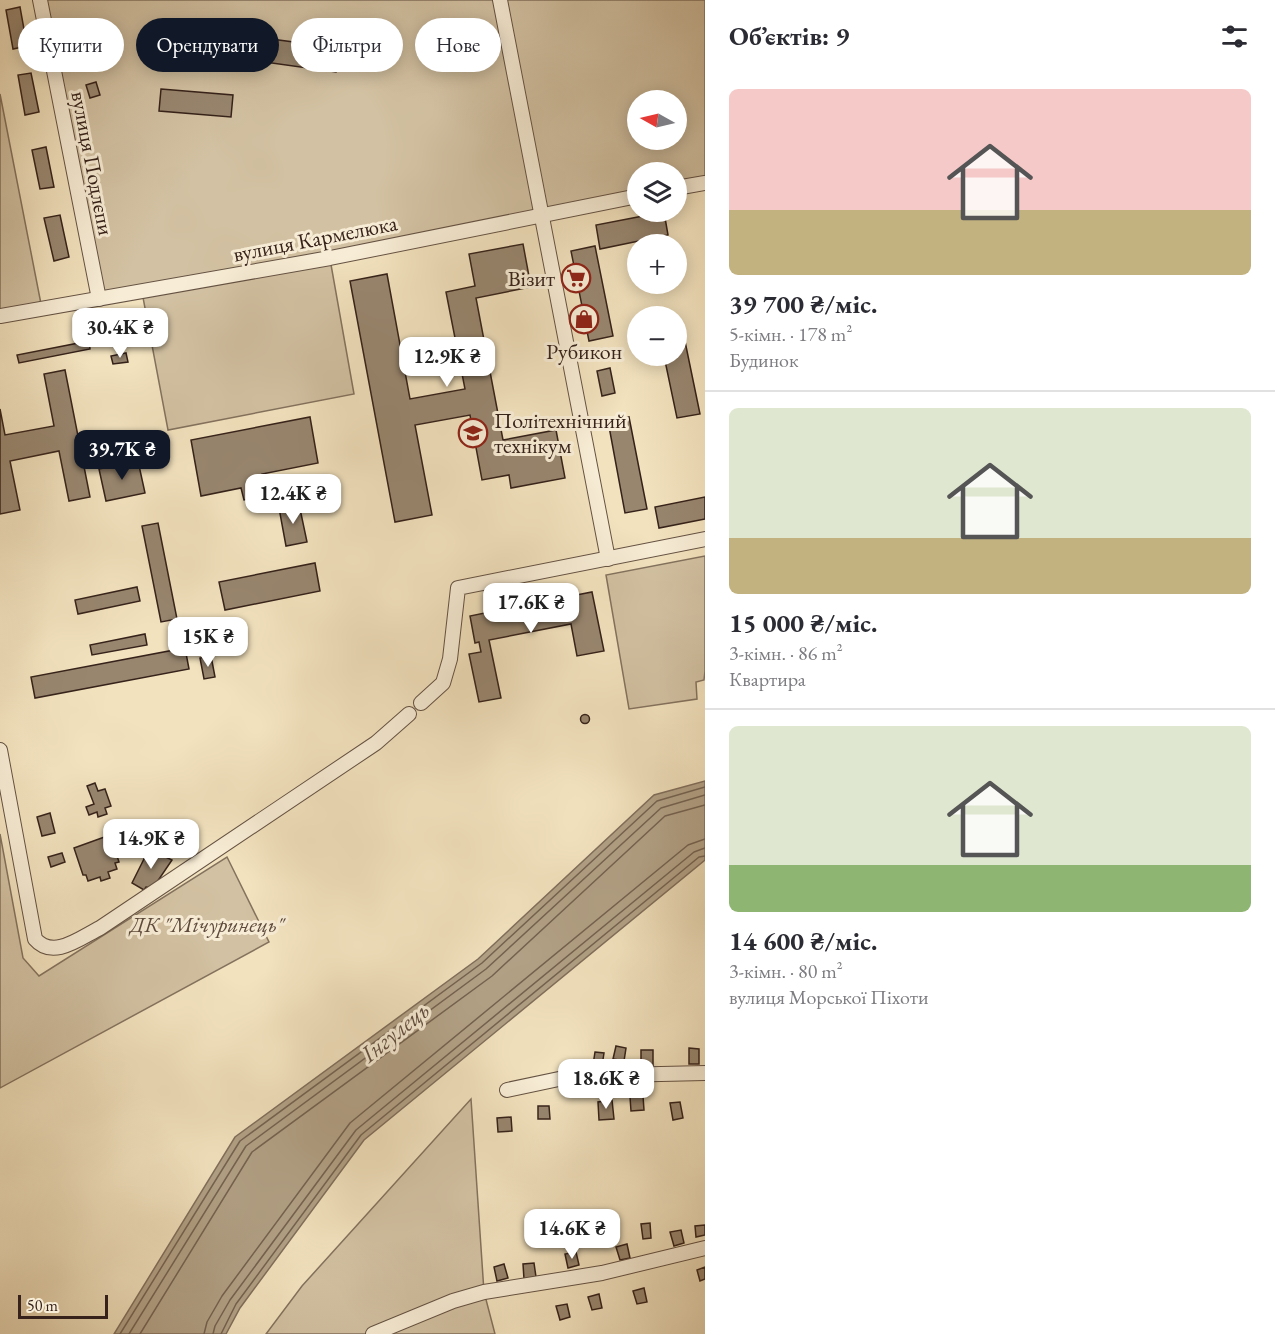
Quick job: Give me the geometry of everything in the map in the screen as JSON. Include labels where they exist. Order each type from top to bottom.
[{"type":"street","name":"вулиця Подлєпи","points":[[40,0],[99,299]]},
{"type":"street","points":[[500,0],[608,559]]},
{"type":"street","points":[[687,186],[705,183]]},
{"type":"street","name":"вулиця Кармелюка","points":[[0,316],[330,258],[627,198]]},
{"type":"street","points":[[421,703],[443,683],[450,659],[458,588],[705,539]]},
{"type":"street","points":[[0,750],[35,939],[41,946],[51,949],[61,948],[100,928],[129,909],[376,743],[409,714]]},
{"type":"street","points":[[507,1090],[573,1076],[705,1073]]},
{"type":"street","points":[[373,1334],[453,1301],[484,1292],[602,1273],[705,1248]]},
{"type":"green space","points":[[40,0],[705,0],[705,183],[687,186],[687,162],[627,162],[627,198],[330,259],[354,394],[168,430],[142,292],[99,299],[54,72],[124,72],[124,18],[44,18]]},
{"type":"green space","points":[[0,94],[42,309],[0,316]]},
{"type":"green space","points":[[705,556],[705,671],[704,680],[696,682],[697,699],[629,709],[606,575]]},
{"type":"green space","name":"ДК \"Мічуринець\"","points":[[0,834],[23,958],[39,976],[227,857],[269,942],[0,1088]]},
{"type":"green space","points":[[471,1099],[484,1292],[495,1334],[266,1334],[302,1286]]},
{"type":"water","name":"Інгулець","points":[[705,781],[705,860],[364,1140],[240,1308],[226,1334],[114,1334],[235,1137],[478,959],[654,795]]},
{"type":"building","points":[[20,7],[22,18],[18,18],[18,48],[13,49],[6,10]]},
{"type":"building","points":[[279,40],[291,42],[291,66],[279,64]]},
{"type":"building","points":[[31,73],[39,112],[25,115],[18,75]]},
{"type":"building","points":[[96,82],[100,95],[90,98],[86,85]]},
{"type":"building","points":[[161,89],[233,95],[231,117],[159,111]]},
{"type":"building","points":[[46,147],[54,187],[40,189],[32,150]]},
{"type":"building","points":[[60,215],[69,257],[54,261],[44,218]]},
{"type":"building","points":[[627,219],[627,222],[666,222],[668,234],[627,234],[627,243],[600,249],[596,225]]},
{"type":"building","points":[[523,244],[531,287],[476,298],[503,440],[556,430],[565,478],[511,488],[509,475],[482,480],[470,415],[415,425],[432,515],[395,522],[350,281],[387,274],[410,399],[465,389],[446,292],[475,286],[469,254]]},
{"type":"building","points":[[595,246],[613,336],[589,341],[571,251]]},
{"type":"building","points":[[89,341],[90,349],[19,363],[17,355]]},
{"type":"building","points":[[687,351],[700,414],[677,418],[666,366],[687,366]]},
{"type":"building","points":[[126,353],[128,362],[113,364],[111,356]]},
{"type":"building","points":[[610,368],[615,393],[602,396],[597,371]]},
{"type":"building","points":[[65,370],[90,497],[69,501],[59,451],[10,461],[20,510],[0,514],[0,409],[5,435],[54,426],[44,374]]},
{"type":"building","points":[[310,417],[318,463],[262,474],[267,496],[244,500],[241,488],[201,496],[191,440]]},
{"type":"building","points":[[629,417],[647,509],[625,513],[608,421]]},
{"type":"building","points":[[138,461],[145,493],[106,501],[99,469]]},
{"type":"building","points":[[705,497],[705,519],[659,528],[655,507]]},
{"type":"building","points":[[299,504],[307,542],[286,546],[279,508]]},
{"type":"building","points":[[158,523],[177,619],[161,622],[142,526]]},
{"type":"building","points":[[315,563],[320,591],[225,610],[219,582]]},
{"type":"building","points":[[137,587],[140,601],[78,614],[75,600]]},
{"type":"building","points":[[592,592],[604,651],[577,656],[571,624],[489,640],[501,698],[479,702],[469,654],[481,652],[479,642],[475,643],[470,616],[538,602],[539,608],[567,602],[566,597]]},
{"type":"building","points":[[201,629],[204,646],[193,647],[190,630]]},
{"type":"building","points":[[145,634],[147,645],[92,655],[90,645]]},
{"type":"building","points":[[185,648],[189,669],[35,698],[31,677]]},
{"type":"building","points":[[211,656],[215,677],[204,679],[200,658]]},
{"type":"building","points":[[585,714],[590,719],[585,724],[580,719]]},
{"type":"building","points":[[95,783],[98,791],[105,789],[111,806],[105,808],[107,814],[98,817],[97,812],[89,815],[86,807],[94,804],[87,786]]},
{"type":"building","points":[[50,813],[55,833],[42,836],[37,817]]},
{"type":"building","points":[[110,835],[119,862],[115,863],[117,869],[108,872],[110,878],[101,881],[100,877],[88,881],[86,875],[83,875],[74,848]]},
{"type":"building","points":[[149,849],[172,860],[153,888],[146,887],[144,890],[132,883]]},
{"type":"building","points":[[62,853],[65,862],[51,867],[48,857]]},
{"type":"building","points":[[616,1046],[626,1048],[624,1061],[613,1059]]},
{"type":"building","points":[[689,1048],[699,1049],[699,1064],[689,1064]]},
{"type":"building","points":[[641,1050],[653,1050],[653,1066],[641,1066]]},
{"type":"building","points":[[595,1052],[604,1053],[602,1066],[593,1065]]},
{"type":"building","points":[[643,1096],[644,1110],[631,1111],[630,1097]]},
{"type":"building","points":[[612,1100],[614,1119],[599,1120],[598,1102]]},
{"type":"building","points":[[680,1102],[683,1118],[673,1120],[670,1103]]},
{"type":"building","points":[[538,1106],[549,1106],[550,1119],[538,1119]]},
{"type":"building","points":[[511,1117],[512,1131],[498,1132],[497,1118]]},
{"type":"building","points":[[650,1223],[651,1238],[643,1239],[641,1224]]},
{"type":"building","points":[[705,1225],[705,1235],[696,1237],[695,1226]]},
{"type":"building","points":[[681,1230],[684,1243],[674,1246],[670,1232]]},
{"type":"building","points":[[627,1244],[630,1258],[620,1260],[616,1247]]},
{"type":"building","points":[[576,1252],[579,1265],[568,1268],[565,1254]]},
{"type":"building","points":[[534,1263],[536,1277],[524,1279],[523,1264]]},
{"type":"building","points":[[504,1264],[508,1278],[497,1281],[494,1267]]},
{"type":"building","points":[[705,1267],[705,1279],[700,1281],[697,1270]]},
{"type":"building","points":[[644,1288],[647,1302],[637,1304],[633,1291]]},
{"type":"building","points":[[599,1294],[602,1308],[592,1310],[588,1297]]},
{"type":"building","points":[[567,1304],[570,1317],[560,1320],[556,1306]]},
{"type":"place","name":"Візит","points":[[576,278]]},
{"type":"place","name":"Рубикон","points":[[584,319]]},
{"type":"place","name":"Політехнічний технікум","points":[[473,433]]}]
